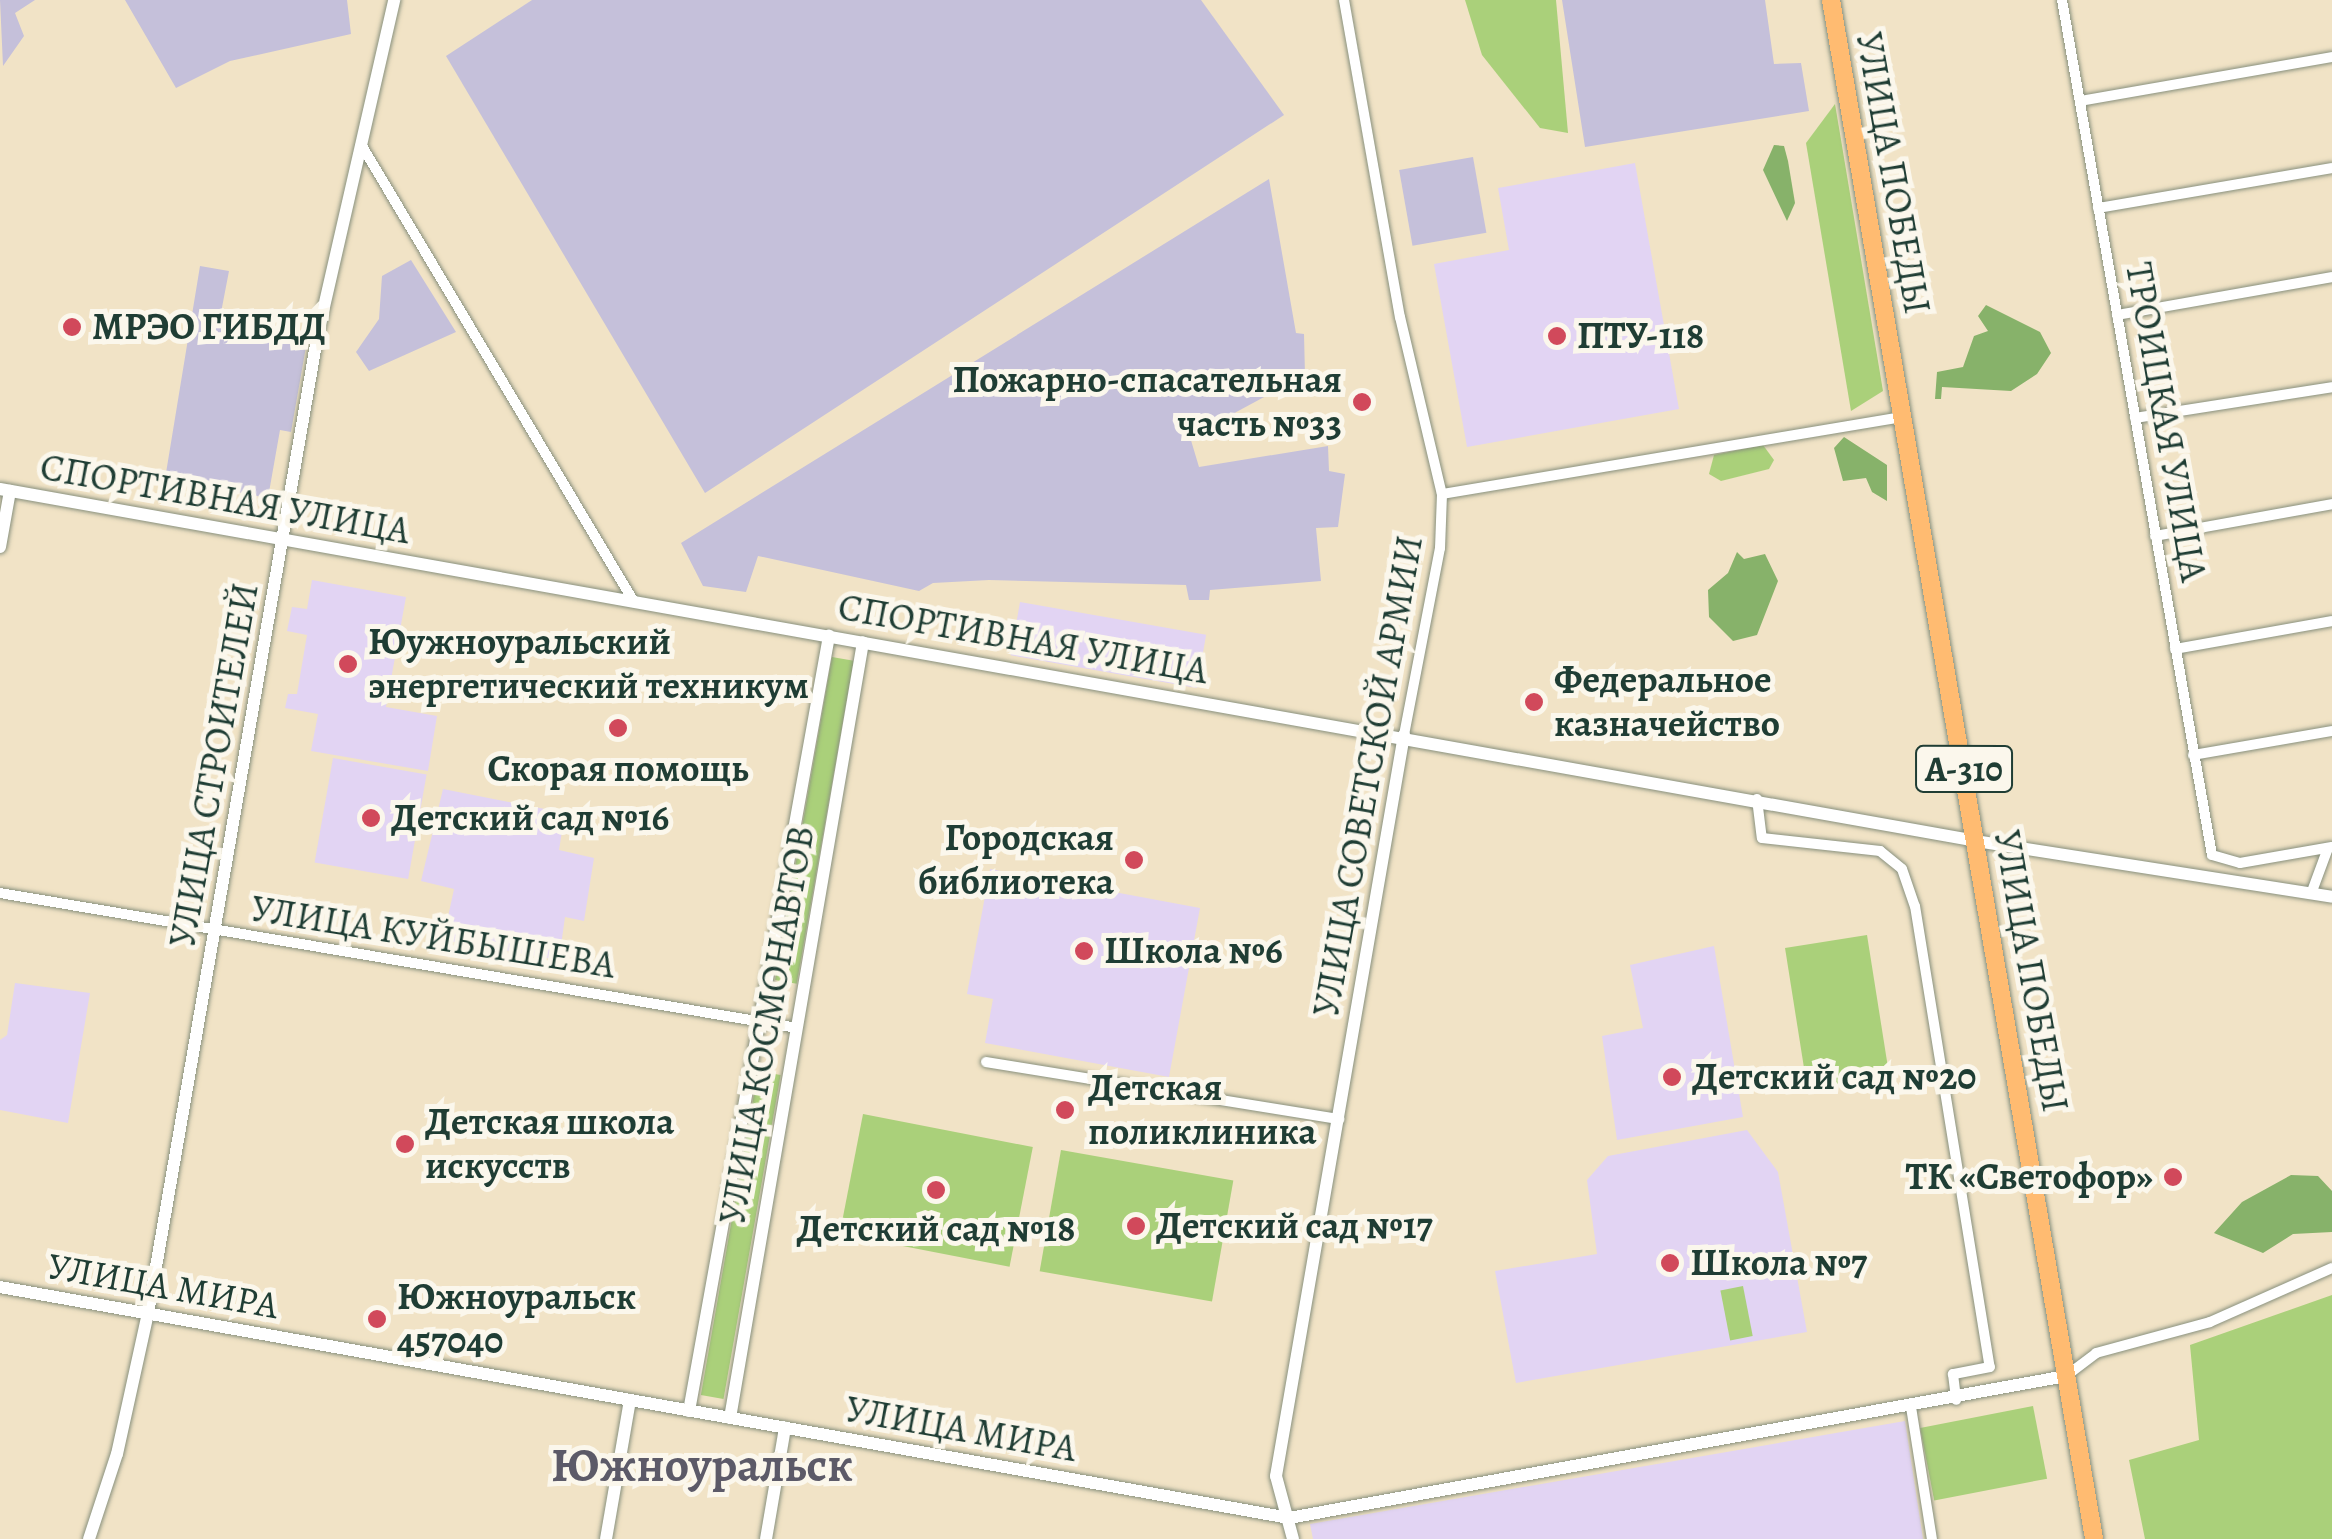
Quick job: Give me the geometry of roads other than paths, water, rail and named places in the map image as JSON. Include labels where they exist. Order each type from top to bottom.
[{"type":"highway","name":"УЛИЦА ПОБЕДЫ","points":[[1830,0],[2094,1539]]},
{"type":"street","name":"УЛИЦА СТРОИТЕЛЕЙ","points":[[89,1539],[117,1454],[148,1313],[318,334],[394,0]]},
{"type":"street","name":"УЛИЦА СОВЕТСКОЙ АРМИИ","points":[[1293,1539],[1276,1476],[1440,548],[1442,494],[1400,317],[1344,0]]},
{"type":"street","name":"ТРОИЦКАЯ УЛИЦА","points":[[2062,0],[2212,855],[2240,862]]},
{"type":"street","points":[[2080,101],[2332,57]]},
{"type":"street","points":[[362,146],[634,602]]},
{"type":"street","points":[[2098,208],[2332,168]]},
{"type":"street","points":[[2117,315],[2332,277]]},
{"type":"street","points":[[2135,418],[2332,387]]},
{"type":"street","points":[[1442,494],[1902,416]]},
{"type":"street","points":[[0,547],[5,490]]},
{"type":"street","name":"СПОРТИВНАЯ УЛИЦА","points":[[5,490],[283,542],[1404,735],[1976,841],[2332,897]]},
{"type":"street","points":[[2155,536],[2332,504]]},
{"type":"street","points":[[2175,649],[2332,621]]},
{"type":"street","name":"УЛИЦА КОСМОНАВТОВ","points":[[689,1411],[828,636]]},
{"type":"street","name":"УЛИЦА КОСМОНАВТОВ","points":[[730,1418],[862,642]]},
{"type":"street","points":[[2194,755],[2332,731]]},
{"type":"street","points":[[1758,800],[1762,838],[1880,851],[1902,869],[1915,906],[1990,1367],[1953,1374],[1956,1400]]},
{"type":"street","points":[[2238,884],[2240,862],[2330,847]]},
{"type":"street","points":[[2311,894],[2330,847]]},
{"type":"street","name":"УЛИЦА КУЙБЫШЕВА","points":[[0,893],[797,1028]]},
{"type":"street","points":[[986,1062],[1339,1119]]},
{"type":"street","points":[[2066,1376],[2096,1353],[2210,1322],[2332,1268]]},
{"type":"street","name":"УЛИЦА МИРА","points":[[0,1286],[1288,1518],[1956,1400],[2066,1376]]},
{"type":"street","points":[[606,1539],[630,1400]]},
{"type":"street","points":[[1911,1407],[1932,1539]]},
{"type":"street","points":[[766,1539],[785,1428]]},
{"type":"place","name":"МРЭО ГИБДД","points":[[72,327]]},
{"type":"place","name":"ПТУ-118","points":[[1557,336]]},
{"type":"place","name":"Пожарно-спасательная часть №33","points":[[1362,402]]},
{"type":"place","name":"Юужноуральский энергетический техникум","points":[[348,664]]},
{"type":"place","name":"Федеральное казначейство","points":[[1534,702]]},
{"type":"place","name":"Скорая помощь","points":[[618,728]]},
{"type":"place","name":"Детский сад №16","points":[[371,818]]},
{"type":"place","name":"Городская библиотека","points":[[1134,860]]},
{"type":"place","name":"Школа №6","points":[[1084,951]]},
{"type":"place","name":"Детский сад №20","points":[[1672,1077]]},
{"type":"place","name":"Детская поликлиника","points":[[1065,1110]]},
{"type":"place","name":"Детская школа искусств","points":[[405,1144]]},
{"type":"place","name":"ТК «Светофор»","points":[[2173,1177]]},
{"type":"place","name":"Детский сад №18","points":[[936,1190]]},
{"type":"place","name":"Детский сад №17","points":[[1136,1226]]},
{"type":"place","name":"Школа №7","points":[[1670,1263]]},
{"type":"place","name":"Южноуральск 457040","points":[[377,1319]]},
{"type":"district","name":"Южноуральск","points":[[702,1466]]}]
